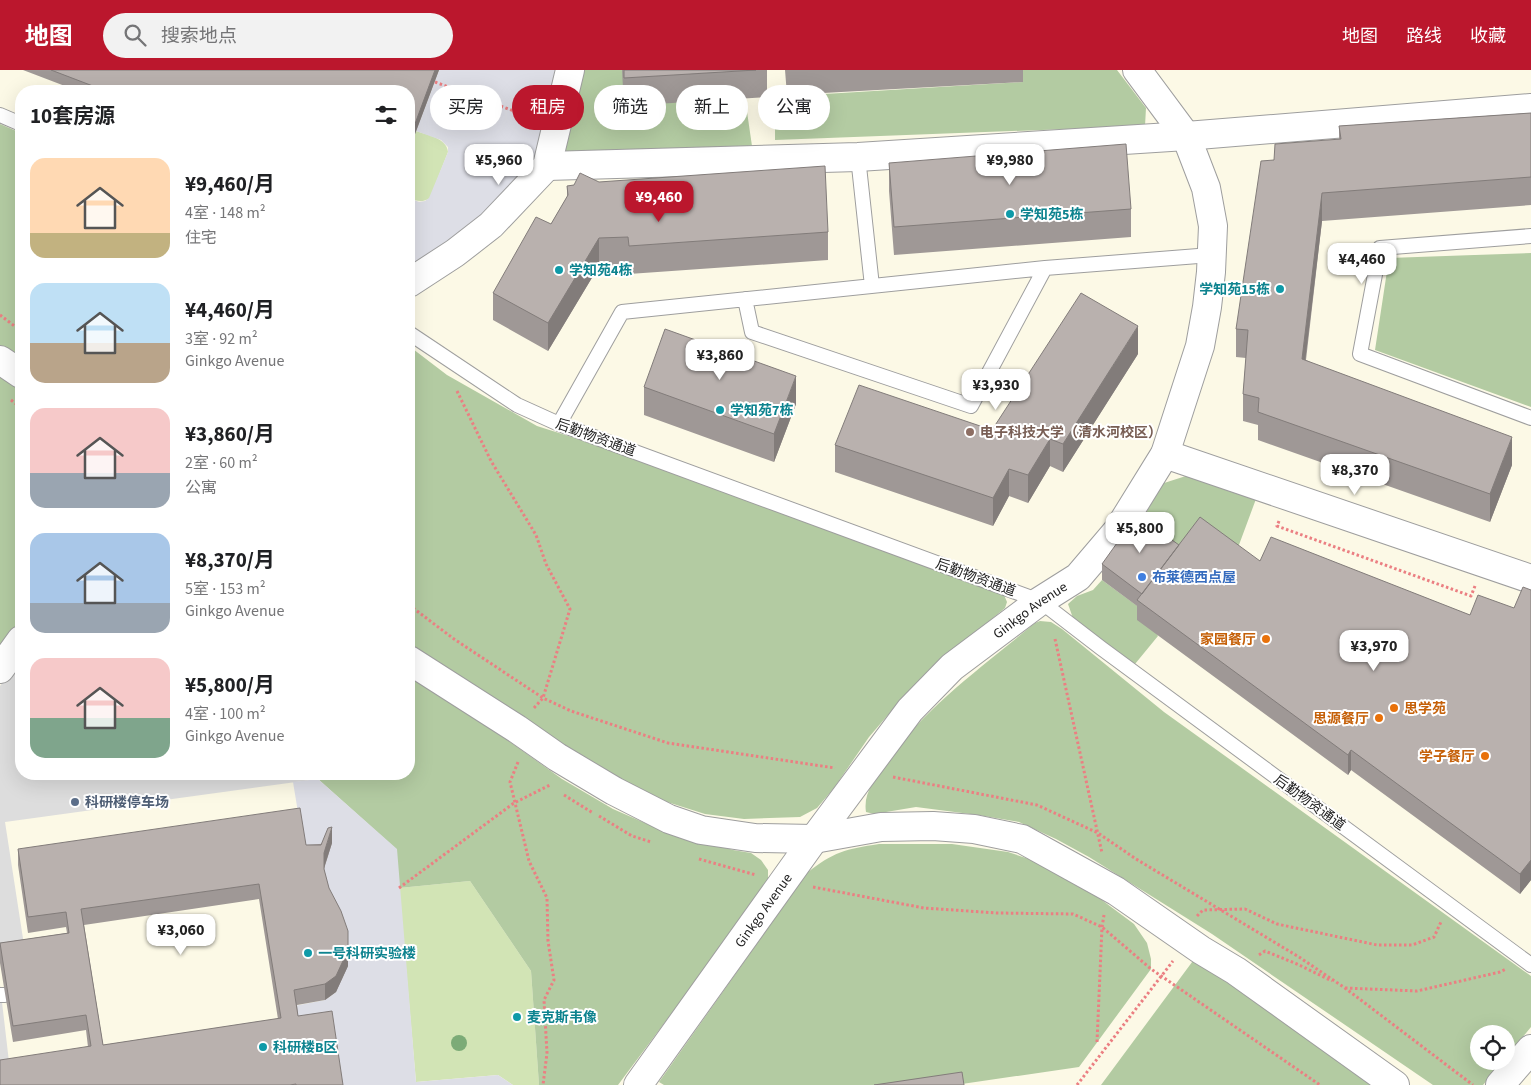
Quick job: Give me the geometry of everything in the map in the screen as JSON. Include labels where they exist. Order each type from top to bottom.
[{"type":"street","points":[[567,85],[570,70]]},
{"type":"street","name":"Ginkgo Avenue","points":[[638,1085],[814,839],[910,710],[952,666],[1040,601],[1078,577],[1090,565],[1118,530],[1137,502],[1165,454],[1200,346],[1208,307],[1213,226],[1206,188],[1186,136],[1138,70]]},
{"type":"street","points":[[547,166],[858,157],[1186,136],[1531,108]]},
{"type":"street","points":[[415,279],[455,253],[491,225],[547,166],[557,130]]},
{"type":"street","points":[[0,360],[15,370]]},
{"type":"street","points":[[1165,454],[1531,579]]},
{"type":"street","points":[[0,669],[15,648]]},
{"type":"street","points":[[415,664],[557,757],[614,791],[661,815],[701,830],[756,838],[814,839],[881,827],[933,826],[974,829],[1022,839],[1109,887],[1236,971],[1396,1085]]},
{"type":"street","points":[[1500,1085],[1531,1049]]},
{"type":"lane","points":[[0,115],[15,121]]},
{"type":"lane","points":[[858,157],[872,286]]},
{"type":"lane","points":[[1531,236],[1380,248],[1360,354],[1531,418]]},
{"type":"lane","points":[[559,424],[622,312],[1045,268],[1211,255]]},
{"type":"lane","points":[[746,299],[752,332],[971,406],[1045,268]]},
{"type":"lane","name":"后勤物资通道","points":[[415,337],[517,405],[559,424],[1040,601],[1528,963]]},
{"type":"path","points":[[435,82],[512,110]]},
{"type":"path","points":[[0,315],[15,326]]},
{"type":"path","points":[[447,359],[450,374],[474,427],[536,535],[546,564],[570,609],[543,698],[517,729]]},
{"type":"path","points":[[1040,601],[1057,644],[1109,887],[1102,927],[1097,1042]]},
{"type":"path","points":[[543,1085],[547,1053],[544,1000],[554,980],[548,941],[547,898],[529,862],[510,782],[518,763],[557,757]]},
{"type":"path","points":[[543,780],[557,790]]},
{"type":"path","points":[[399,888],[514,804],[550,786]]},
{"type":"path","points":[[563,794],[632,836],[660,845]]},
{"type":"path","points":[[697,858],[785,882],[924,908],[997,913],[1073,914],[1102,927],[1161,975],[1320,1085]]},
{"type":"path","points":[[1077,1085],[1161,975],[1203,910],[1244,909],[1277,924],[1376,945],[1412,945],[1434,937],[1448,903]]},
{"type":"path","points":[[1236,971],[1264,951],[1297,964],[1345,988],[1417,991],[1500,972],[1528,963]]},
{"type":"shaded area","name":"电子科技大学（清水河校区）","points":[[0,70],[1531,70],[1531,1085],[0,1085]]},
{"type":"shaded area","points":[[439,70],[562,70],[558,85],[512,85],[512,130],[545,130],[534,169],[451,245],[415,268],[415,200],[425,201],[429,198],[448,152],[448,147],[441,140],[416,131],[430,94],[430,130],[502,130],[502,85],[433,85]]},
{"type":"shaded area","name":"科研楼停车场","points":[[15,665],[15,780],[311,780],[5,822],[24,945],[0,948],[0,686]]},
{"type":"shaded area","points":[[319,780],[397,849],[416,1082],[498,1075],[513,1085],[341,1085],[298,1031],[294,1006],[325,1000],[336,992],[324,885],[324,868],[328,844],[321,860],[306,861],[293,782]]},
{"type":"shaded area","points":[[0,985],[9,1062],[0,1063]]},
{"type":"green space","points":[[579,70],[629,70],[691,85],[676,85],[676,130],[748,130],[748,119],[752,146],[557,156],[564,130],[584,130],[584,85],[575,85]]},
{"type":"green space","points":[[1022,70],[1117,70],[1146,108],[1145,126],[775,140],[775,130],[830,130],[830,94],[1023,82]]},
{"type":"green space","points":[[0,124],[15,130],[15,635],[0,656]]},
{"type":"green space","points":[[416,131],[440,140],[447,147],[448,152],[430,198],[422,201],[415,200]]},
{"type":"green space","points":[[1531,253],[1531,407],[1375,350],[1389,258]]},
{"type":"green space","points":[[415,351],[447,375],[537,426],[606,448],[1004,595],[1007,602],[1005,608],[941,661],[906,694],[869,737],[834,788],[817,808],[800,817],[744,819],[705,814],[664,801],[626,782],[542,733],[521,715],[415,647]]},
{"type":"green space","points":[[1189,475],[1256,499],[1233,561],[1181,562],[1137,531],[1161,484]]},
{"type":"green space","points":[[1102,580],[1144,611],[1158,636],[1135,664],[1074,621],[1068,604],[1077,596],[1093,590]]},
{"type":"green space","points":[[1040,621],[1051,622],[1062,629],[1164,712],[1531,976],[1531,1027],[1515,1046],[1515,1025],[1470,1025],[1470,1070],[1496,1070],[1483,1085],[1433,1085],[1212,934],[1089,857],[1019,822],[916,807],[874,814],[866,812],[866,799],[874,781],[901,743],[936,706],[1035,623]]},
{"type":"green space","points":[[415,674],[562,779],[613,809],[654,827],[733,850],[751,853],[761,860],[768,870],[768,892],[689,990],[618,1085],[539,1085],[531,971],[470,881],[399,888],[396,849],[319,780],[415,780]]},
{"type":"green space","points":[[879,844],[952,844],[1008,852],[1047,865],[1083,886],[1134,924],[1147,943],[1151,959],[1151,969],[1079,1067],[955,1085],[664,1085],[659,1082],[807,873],[840,852]]},
{"type":"green space","points":[[470,881],[531,971],[539,1085],[513,1085],[498,1075],[416,1082],[399,888]]},
{"type":"green space","points":[[1201,950],[1395,1085],[1101,1085]]},
{"type":"building","points":[[51,70],[435,70],[415,124],[415,85],[90,85]]},
{"type":"building","points":[[624,70],[756,70],[624,78]]},
{"type":"building","name":"学知苑15栋","points":[[1531,113],[1531,177],[1322,193],[1302,359],[1512,437],[1490,494],[1258,412],[1259,398],[1243,394],[1248,330],[1236,329],[1261,161],[1274,160],[1275,144],[1341,139],[1339,126]]},
{"type":"building","points":[[1126,144],[1131,209],[894,227],[889,163]]},
{"type":"building","points":[[825,166],[828,232],[629,246],[628,237],[599,238],[548,323],[493,293],[536,217],[551,224],[568,195],[567,186],[574,185],[580,173],[599,182]]},
{"type":"building","points":[[1081,293],[1138,326],[1063,444],[1050,439],[1028,475],[1009,469],[993,498],[835,445],[859,385],[992,430]]},
{"type":"building","points":[[665,329],[796,376],[774,434],[644,387]]},
{"type":"building","points":[[1137,515],[1179,545],[1142,594],[1102,564]]},
{"type":"building","name":"思学苑","points":[[1200,517],[1260,561],[1271,537],[1470,615],[1478,595],[1514,608],[1523,587],[1531,590],[1531,860],[1520,874],[1351,750],[1348,755],[1137,600]]},
{"type":"building","name":"一号科研实验楼","points":[[300,808],[306,845],[321,845],[328,828],[332,827],[324,853],[324,869],[329,888],[341,911],[348,931],[348,950],[336,976],[325,984],[294,990],[298,1016],[332,1011],[343,1085],[0,1085],[0,1060],[91,1046],[86,1015],[13,1026],[0,943],[69,933],[66,912],[28,917],[18,849]],"holes":[[[259,884],[281,1018],[103,1045],[81,909]]]},
{"type":"building","points":[[962,1072],[964,1085],[874,1085]]},
{"type":"place","name":"学知苑5栋","points":[[1010,214]]},
{"type":"place","name":"学知苑4栋","points":[[559,270]]},
{"type":"place","name":"学知苑15栋","points":[[1280,289]]},
{"type":"place","name":"学知苑7栋","points":[[720,410]]},
{"type":"place","name":"电子科技大学（清水河校区）","points":[[970,432]]},
{"type":"place","name":"布莱德西点屋","points":[[1142,577]]},
{"type":"place","name":"家园餐厅","points":[[1266,639]]},
{"type":"place","name":"思学苑","points":[[1394,708]]},
{"type":"place","name":"思源餐厅","points":[[1379,718]]},
{"type":"place","name":"学子餐厅","points":[[1485,756]]},
{"type":"place","name":"科研楼停车场","points":[[75,802]]},
{"type":"place","name":"一号科研实验楼","points":[[308,953]]},
{"type":"place","name":"麦克斯韦像","points":[[517,1017]]},
{"type":"place","name":"科研楼B区","points":[[263,1047]]}]
